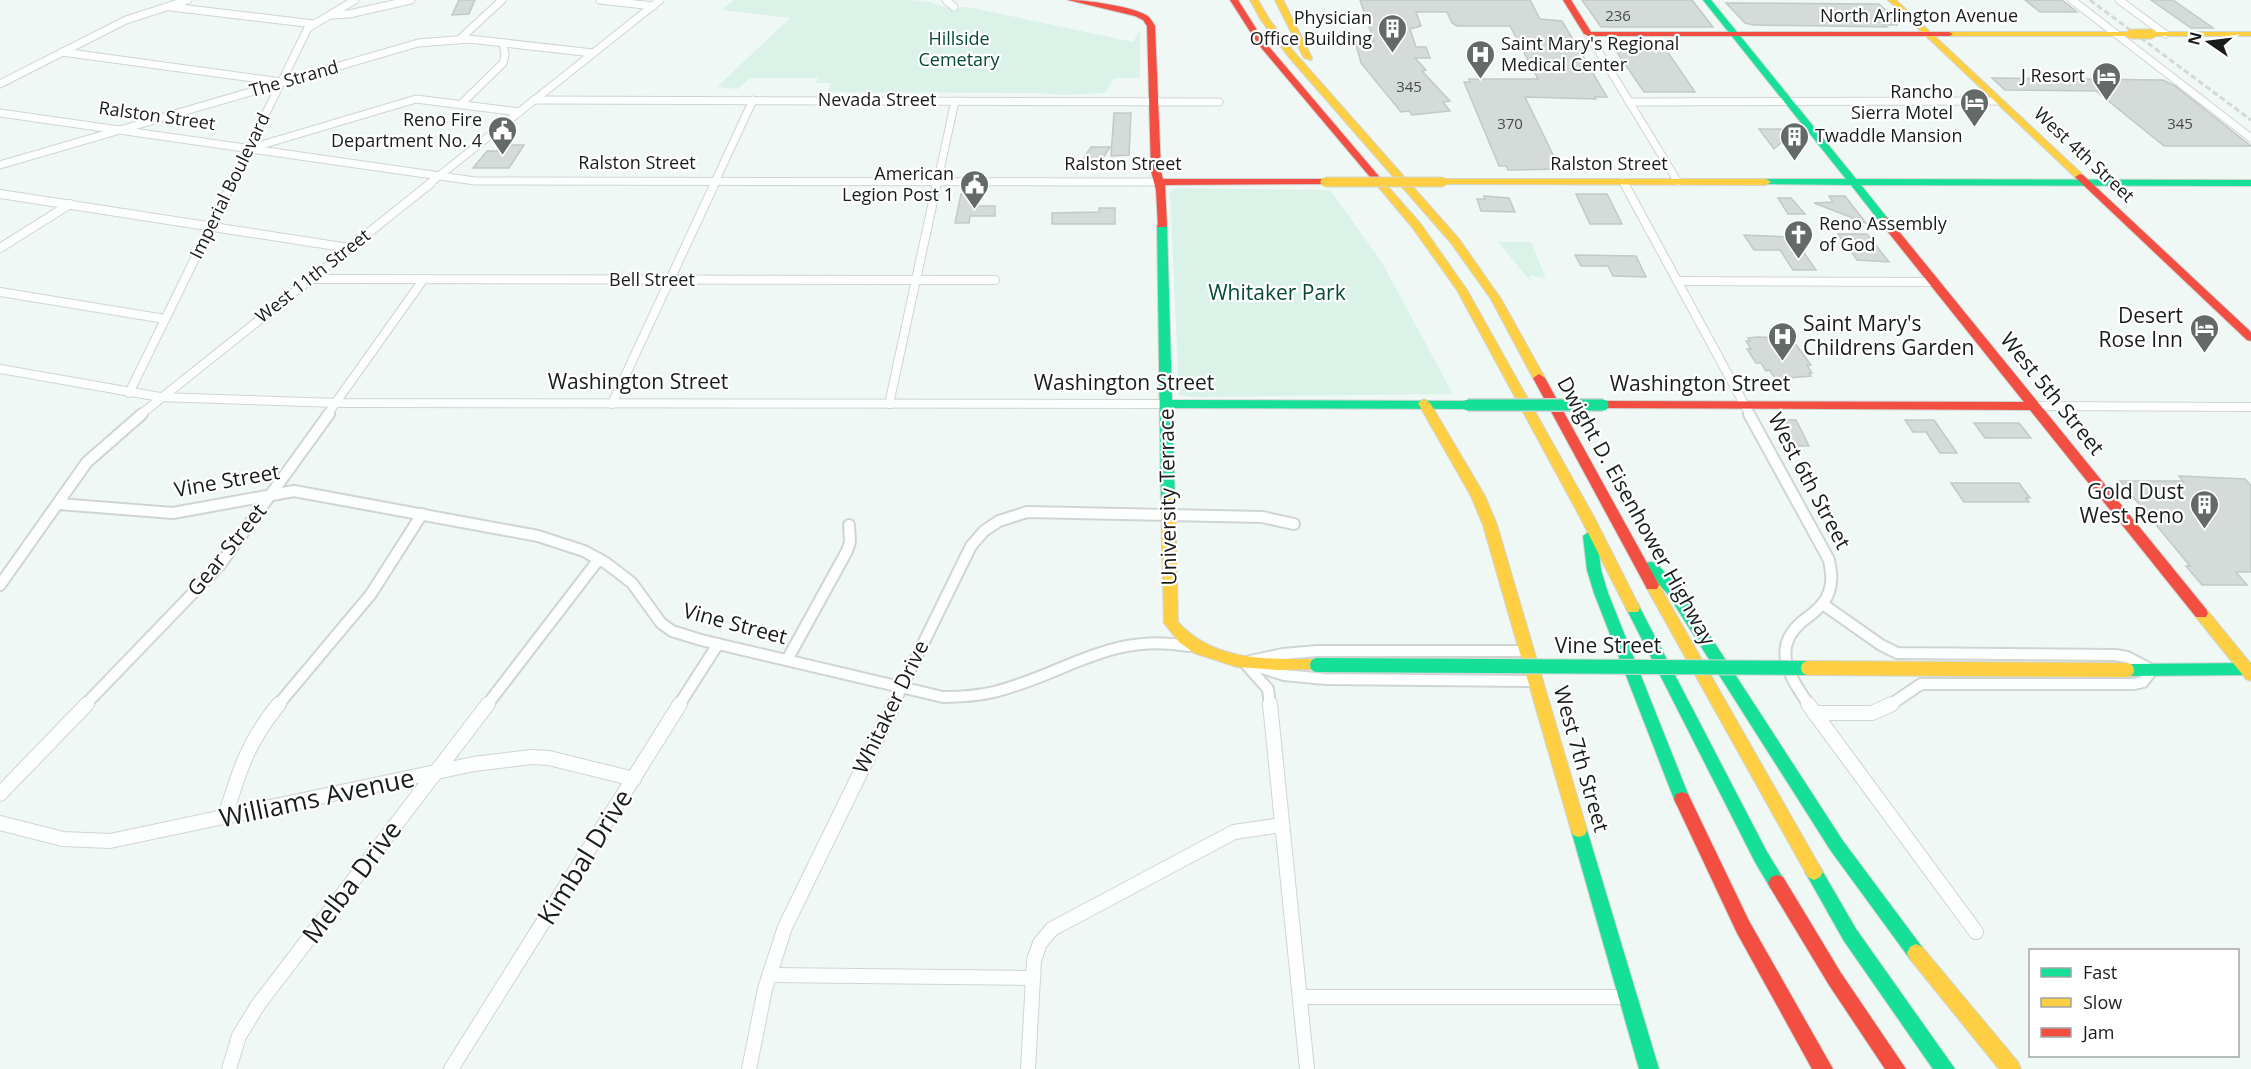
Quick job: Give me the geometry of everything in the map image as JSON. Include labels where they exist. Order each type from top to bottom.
[{"type":"main road","name":"University Terrace","points":[[1072,0],[1137,14],[1149,21],[1158,182],[1161,190],[1171,623],[1174,633],[1194,647]]},
{"type":"main road","points":[[1234,0],[1261,42],[1416,225],[1462,290],[1587,517],[1761,857],[1835,979],[1896,1069]]},
{"type":"main road","name":"Dwight D. Eisenhower Highway","points":[[1254,0],[1270,27],[1310,76],[1455,241],[1496,299],[1628,543],[1850,935],[1945,1069]]},
{"type":"main road","points":[[1279,0],[1308,58],[1310,76]]},
{"type":"main road","points":[[1567,0],[1588,34]]},
{"type":"main road","name":"West 5th Street","points":[[1707,0],[2250,671]]},
{"type":"main road","name":"West 4th Street","points":[[1892,0],[2251,338]]},
{"type":"main road","points":[[1219,3],[1297,97],[1354,153]]},
{"type":"main road","name":"North Arlington Avenue","points":[[1588,34],[2251,34]]},
{"type":"main road","name":"Ralston Street","points":[[1158,182],[2251,183]]},
{"type":"main road","name":"Washington Street","points":[[1166,404],[2035,406]]},
{"type":"main road","name":"West 7th Street","points":[[1424,404],[1485,511],[1649,1069]]},
{"type":"main road","points":[[1587,517],[1596,580],[1676,786],[1740,925],[1779,998],[1823,1069]]},
{"type":"main road","points":[[1628,543],[1672,589],[1837,846],[1877,902],[1960,1009],[2011,1069]]},
{"type":"main road","name":"Vine Street","points":[[1194,647],[1244,662],[1317,665],[2250,671]]},
{"type":"street","points":[[0,84],[126,20],[189,0]]},
{"type":"street","name":"Imperial Boulevard","points":[[129,393],[308,28],[355,0]]},
{"type":"street","points":[[330,15],[349,14],[411,0]]},
{"type":"street","points":[[460,39],[502,0]]},
{"type":"street","points":[[600,0],[657,3]]},
{"type":"street","points":[[946,0],[954,7]]},
{"type":"street","points":[[2072,0],[2251,138]]},
{"type":"street","points":[[2119,0],[2159,34]]},
{"type":"street","name":"West 11th Street","points":[[0,585],[94,455],[160,397],[657,3]]},
{"type":"street","points":[[165,7],[314,24]]},
{"type":"street","points":[[1588,34],[1678,182]]},
{"type":"street","name":"The Strand","points":[[0,165],[418,43],[460,39],[593,53]]},
{"type":"street","points":[[461,104],[503,63],[506,56],[503,43]]},
{"type":"street","points":[[62,52],[281,82]]},
{"type":"street","points":[[249,147],[265,145],[407,100],[424,99],[519,112]]},
{"type":"street","name":"Nevada Street","points":[[534,100],[1219,102]]},
{"type":"street","points":[[612,404],[753,100]]},
{"type":"street","points":[[889,404],[955,101]]},
{"type":"street","points":[[1629,102],[1999,101]]},
{"type":"street","name":"Ralston Street","points":[[0,112],[475,181],[1158,182]]},
{"type":"street","name":"West 6th Street","points":[[1623,182],[1829,560],[1833,584],[1824,605]]},
{"type":"street","points":[[0,194],[349,248]]},
{"type":"street","points":[[0,248],[70,204]]},
{"type":"street","name":"Bell Street","points":[[309,279],[995,280]]},
{"type":"street","name":"Gear Street","points":[[0,794],[219,566],[423,280]]},
{"type":"street","points":[[1677,281],[1935,282]]},
{"type":"street","points":[[0,292],[165,320]]},
{"type":"street","name":"Washington Street","points":[[0,369],[160,397],[336,403],[1166,404]]},
{"type":"street","name":"Washington Street","points":[[2035,406],[2251,407]]},
{"type":"street","name":"Vine Street","points":[[59,504],[173,513],[294,491],[538,536],[562,543],[599,559],[632,583],[661,623],[672,631],[943,697],[982,697],[1130,645],[1159,642],[1194,647]]},
{"type":"street","name":"Whitaker Drive","points":[[748,1069],[769,975],[785,927],[900,687],[975,540],[985,528],[999,519],[1027,512],[1262,517],[1294,524]]},
{"type":"street","points":[[225,817],[241,764],[261,726],[371,594],[422,514]]},
{"type":"street","points":[[787,660],[848,551],[849,525]]},
{"type":"street","name":"Melba Drive","points":[[229,1069],[241,1030],[258,1005],[599,559]]},
{"type":"street","points":[[1824,605],[1795,627],[1786,641],[1788,668],[1814,713],[1976,932]]},
{"type":"street","name":"Vine Street","points":[[1824,605],[1881,645],[1897,653],[2115,656],[2127,657],[2152,670]]},
{"type":"street","name":"Kimbal Drive","points":[[451,1069],[718,644]]},
{"type":"street","name":"Vine Street","points":[[1244,662],[1283,654],[1317,651],[1527,651]]},
{"type":"street","points":[[1244,662],[1268,689],[1307,1069]]},
{"type":"street","name":"Vine Street","points":[[1244,662],[1284,675],[1305,678],[1536,681]]},
{"type":"street","points":[[1814,713],[1872,713],[1885,709],[1921,684],[2134,684],[2149,677],[2152,670]]},
{"type":"street","name":"Williams Avenue","points":[[0,823],[63,839],[110,841],[474,764],[531,757],[549,758],[634,778]]},
{"type":"street","points":[[1028,1069],[1034,960],[1040,943],[1052,929],[1065,920],[1234,832],[1282,825]]},
{"type":"street","points":[[769,975],[1032,978]]},
{"type":"street","points":[[1300,997],[1628,998]]},
{"type":"green space","name":"Hillside Cemetary","points":[[733,0],[911,0],[930,2],[947,8],[968,7],[1133,42],[1140,30],[1140,78],[1114,78],[1105,93],[1061,95],[828,92],[831,83],[816,83],[818,78],[750,78],[738,89],[717,87],[790,18],[721,10]]},
{"type":"green space","name":"Whitaker Park","points":[[1176,188],[1330,190],[1381,261],[1453,394],[1192,397],[1179,395],[1170,194],[1171,190]]},
{"type":"green space","points":[[1498,242],[1531,242],[1546,279],[1530,275],[1532,283]]},
{"type":"building","points":[[459,0],[475,0],[469,14],[452,15]]},
{"type":"building","points":[[1360,0],[1530,0],[1540,19],[1562,21],[1607,97],[1595,97],[1596,99],[1525,97],[1560,169],[1508,170],[1506,166],[1499,166],[1464,82],[1470,82],[1469,79],[1538,79],[1510,26],[1457,26],[1452,23],[1447,12],[1416,12],[1421,26],[1410,29],[1416,47],[1426,47],[1430,58],[1415,58],[1426,70],[1422,71],[1450,101],[1443,102],[1450,111],[1412,115],[1409,111],[1401,112],[1361,63],[1355,41],[1374,41]]},
{"type":"building","points":[[1582,0],[1692,0],[1713,27],[1601,27]]},
{"type":"building","points":[[2025,0],[2062,0],[2077,12],[2040,12]]},
{"type":"building","points":[[2151,0],[2173,0],[2213,28],[2191,28]]},
{"type":"building","points":[[1726,3],[1879,4],[1891,15],[1887,15],[1897,25],[1884,25],[1887,27],[1754,25],[1745,23]]},
{"type":"building","points":[[1616,51],[1667,51],[1695,92],[1644,92]]},
{"type":"building","name":"J Resort","points":[[1992,78],[2163,80],[2175,86],[2251,146],[2164,146],[2096,91],[2005,90]]},
{"type":"building","points":[[1114,113],[1131,113],[1129,155],[1111,156]]},
{"type":"building","points":[[1759,129],[1782,129],[1788,137],[1774,149]]},
{"type":"building","name":"Reno Fire Department No. 4","points":[[509,145],[524,145],[509,168],[473,168],[487,151],[505,151]]},
{"type":"building","points":[[1091,147],[1110,147],[1095,171],[1077,168]]},
{"type":"building","name":"American Legion Post 1","points":[[961,194],[974,194],[972,206],[995,206],[995,216],[970,216],[969,223],[955,223]]},
{"type":"building","points":[[1576,194],[1607,194],[1622,224],[1590,224]]},
{"type":"building","points":[[1484,196],[1509,198],[1515,212],[1481,211],[1477,199],[1485,199]]},
{"type":"building","points":[[1829,196],[1845,196],[1866,223],[1814,203],[1833,202]]},
{"type":"building","points":[[1778,198],[1791,198],[1805,214],[1788,214]]},
{"type":"building","points":[[1099,208],[1115,208],[1115,224],[1052,224],[1052,213],[1099,212]]},
{"type":"building","points":[[1838,234],[1867,234],[1889,262],[1857,260]]},
{"type":"building","name":"Reno Assembly of God","points":[[1744,235],[1793,237],[1816,270],[1793,270],[1780,250],[1754,250]]},
{"type":"building","points":[[1575,255],[1636,256],[1646,277],[1613,276],[1608,266],[1581,266]]},
{"type":"building","name":"Saint Mary's Childrens Garden","points":[[1748,338],[1791,338],[1811,365],[1807,365],[1812,373],[1809,373],[1811,376],[1776,379],[1769,370],[1766,371],[1761,363],[1756,363],[1747,349],[1751,349],[1746,341],[1750,341]]},
{"type":"building","points":[[1796,420],[1809,446],[1791,446],[1777,421]]},
{"type":"building","points":[[1905,420],[1934,420],[1957,453],[1940,453],[1926,432],[1913,432]]},
{"type":"building","points":[[1974,423],[2019,423],[2031,438],[1985,438]]},
{"type":"building","name":"Gold Dust West Reno","points":[[2179,476],[2245,479],[2251,486],[2251,572],[2236,572],[2247,585],[2202,585],[2186,566],[2190,566],[2120,481],[2183,481]]},
{"type":"building","points":[[1951,483],[2019,483],[2030,498],[2026,498],[2029,502],[1964,502]]},
{"type":"railway","points":[[2090,0],[2251,120]]},
{"type":"traffic: fast","points":[[1707,0],[1884,220]]},
{"type":"traffic: fast","points":[[1766,182],[2251,183]]},
{"type":"traffic: fast","points":[[1162,225],[1168,501]]},
{"type":"traffic: fast","points":[[1166,404],[1468,405]]},
{"type":"traffic: fast","points":[[1468,405],[1603,405]]},
{"type":"traffic: fast","points":[[1590,536],[1594,570],[1601,593],[1682,799]]},
{"type":"traffic: fast","points":[[1651,567],[1672,589],[1837,846],[1916,953]]},
{"type":"traffic: fast","points":[[1633,608],[1761,857],[1777,883]]},
{"type":"traffic: fast","points":[[1317,665],[1808,668]]},
{"type":"traffic: fast","points":[[2127,670],[2251,669]]},
{"type":"traffic: fast","points":[[1579,830],[1649,1069]]},
{"type":"traffic: fast","points":[[1814,872],[1850,935],[1945,1069]]},
{"type":"traffic: slow","points":[[1254,0],[1265,20],[1291,54],[1455,241],[1496,299],[1539,378]]},
{"type":"traffic: slow","points":[[1279,0],[1308,58]]},
{"type":"traffic: slow","points":[[1892,0],[2080,177]]},
{"type":"traffic: slow","points":[[1949,34],[2131,34]]},
{"type":"traffic: slow","points":[[2131,34],[2152,34]]},
{"type":"traffic: slow","points":[[2152,34],[2251,34]]},
{"type":"traffic: slow","points":[[1325,182],[1443,182]]},
{"type":"traffic: slow","points":[[1379,182],[1416,225],[1462,290],[1587,517],[1633,608]]},
{"type":"traffic: slow","points":[[1443,182],[1766,182]]},
{"type":"traffic: slow","points":[[1424,403],[1478,496],[1490,525],[1579,830]]},
{"type":"traffic: slow","points":[[1168,501],[1171,623],[1184,638],[1200,649],[1237,661],[1317,665]]},
{"type":"traffic: slow","points":[[1652,585],[1814,872]]},
{"type":"traffic: slow","points":[[2201,613],[2251,675]]},
{"type":"traffic: slow","points":[[1808,668],[2127,670]]},
{"type":"traffic: slow","points":[[1916,953],[2011,1069]]},
{"type":"traffic: jam","points":[[1072,0],[1137,14],[1146,18],[1151,26],[1156,171],[1161,190],[1162,225]]},
{"type":"traffic: jam","points":[[1234,0],[1261,42],[1379,182]]},
{"type":"traffic: jam","points":[[1567,0],[1588,34],[1949,34]]},
{"type":"traffic: jam","points":[[2080,177],[2251,338]]},
{"type":"traffic: jam","points":[[1158,182],[1325,182]]},
{"type":"traffic: jam","points":[[1884,220],[2201,613]]},
{"type":"traffic: jam","points":[[1539,378],[1652,585]]},
{"type":"traffic: jam","points":[[1603,405],[2035,406]]},
{"type":"traffic: jam","points":[[1682,799],[1743,927],[1823,1069]]},
{"type":"traffic: jam","points":[[1777,883],[1835,979],[1896,1069]]},
{"type":"place","name":"Physician Office Building","points":[[1393,54]]},
{"type":"place","name":"Saint Mary's Regional Medical Center","points":[[1480,80]]},
{"type":"place","name":"J Resort","points":[[2106,102]]},
{"type":"place","name":"Rancho Sierra Motel","points":[[1974,128]]},
{"type":"place","name":"Reno Fire Department No. 4","points":[[503,156]]},
{"type":"place","name":"Twaddle Mansion","points":[[1794,162]]},
{"type":"place","name":"American Legion Post 1","points":[[975,210]]},
{"type":"place","name":"Reno Assembly of God","points":[[1798,260]]},
{"type":"place","name":"Desert Rose Inn","points":[[2204,354]]},
{"type":"place","name":"Saint Mary's Childrens Garden","points":[[1782,362]]},
{"type":"place","name":"Gold Dust West Reno","points":[[2205,530]]}]
